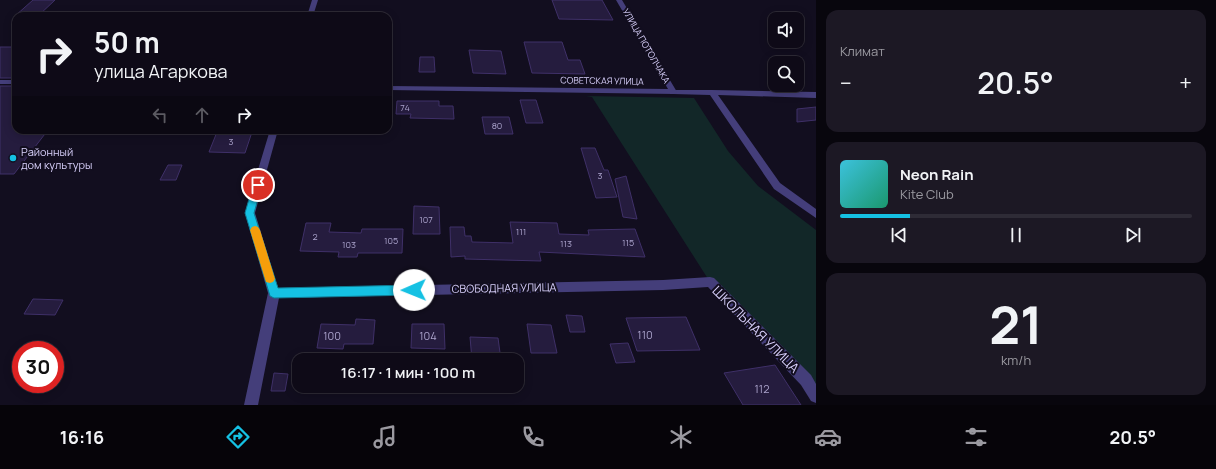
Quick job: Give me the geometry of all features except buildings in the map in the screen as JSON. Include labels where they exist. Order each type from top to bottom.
[{"type":"street","points":[[311,12],[315,0]]},
{"type":"street","name":"УЛИЦА ПОТОЛЧАКА","points":[[619,0],[673,92]]},
{"type":"street","points":[[0,82],[12,82]]},
{"type":"street","name":"СОВЕТСКАЯ УЛИЦА","points":[[392,88],[712,92],[816,95]]},
{"type":"street","points":[[712,92],[777,186],[816,214]]},
{"type":"street","points":[[251,405],[274,293],[250,213],[273,134]]},
{"type":"street","name":"СВОБОДНАЯ УЛИЦА","points":[[274,293],[655,285],[710,282]]},
{"type":"street","name":"ШКОЛЬНАЯ УЛИЦА","points":[[710,282],[806,380],[816,396]]},
{"type":"green space","points":[[586,96],[694,98],[728,151],[758,186],[816,230],[816,396],[710,282],[592,97]]},
{"type":"slow traffic","points":[[255,230],[270,279]]},
{"type":"place","name":"Районный дом культуры","points":[[13,158]]},
{"type":"route","points":[[258,185],[250,213],[274,293],[414,290]]}]
